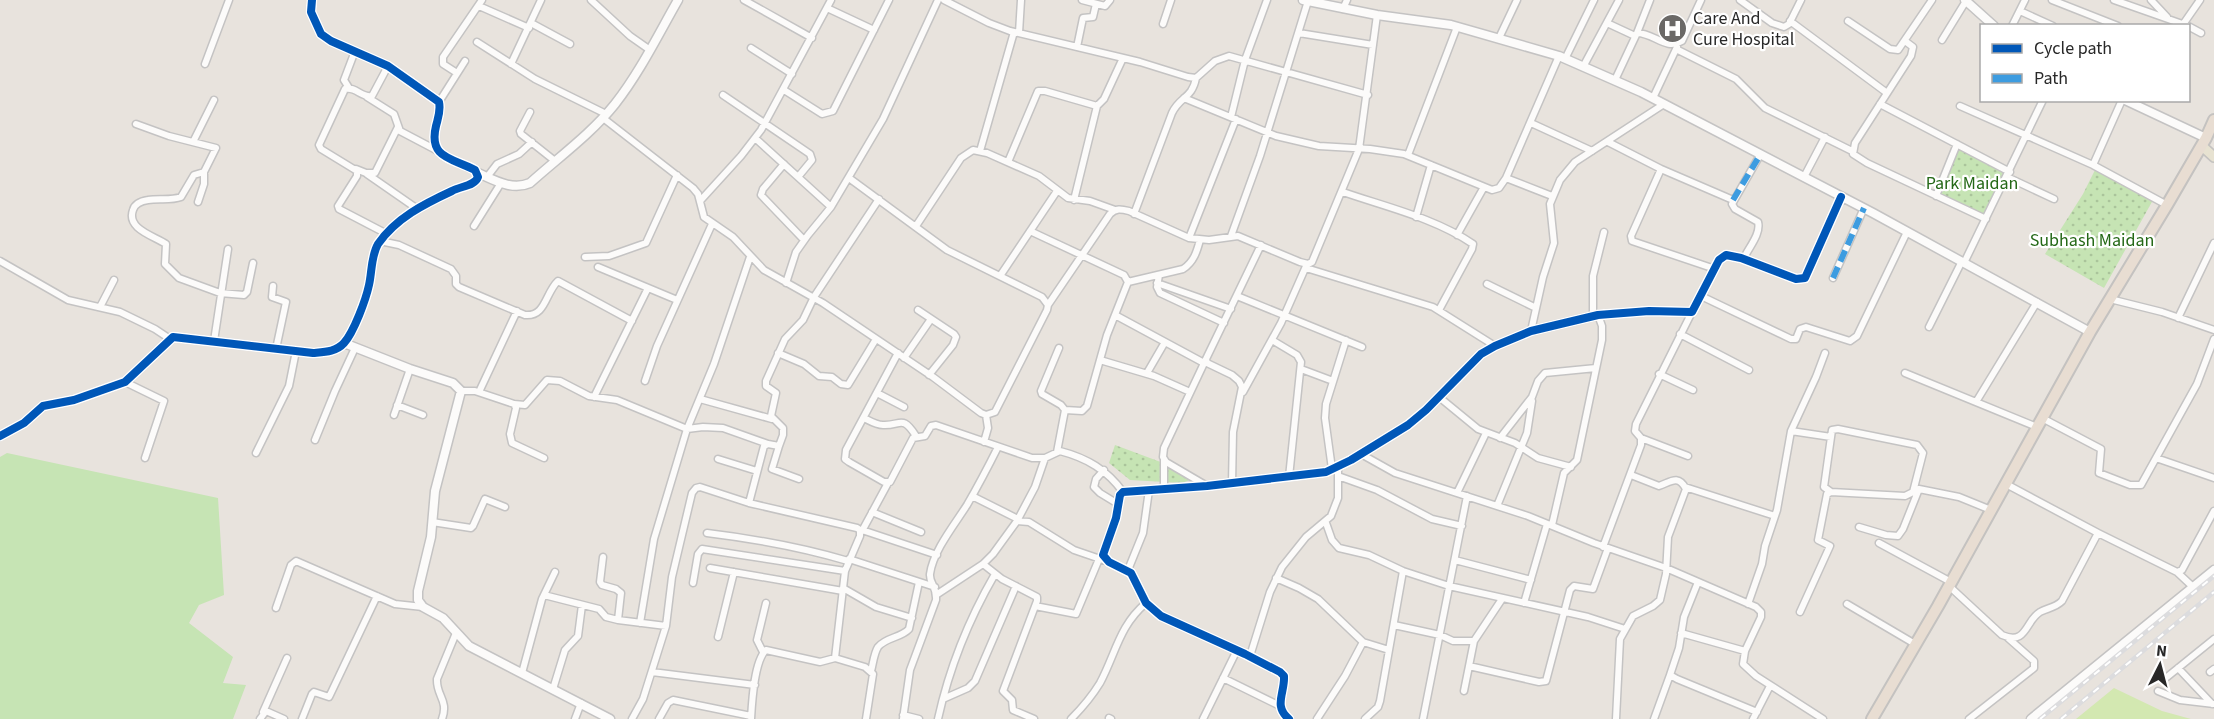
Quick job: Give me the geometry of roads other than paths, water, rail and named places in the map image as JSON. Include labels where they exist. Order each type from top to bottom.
[{"type":"highway","points":[[1872,719],[2090,332],[2204,142],[2214,120]]},
{"type":"main road","points":[[2204,142],[2214,157]]},
{"type":"street","points":[[205,64],[229,0]]},
{"type":"street","points":[[312,0],[311,12],[321,34],[331,41],[388,66],[439,102]]},
{"type":"street","points":[[511,64],[541,0]]},
{"type":"street","points":[[591,0],[630,36],[650,50]]},
{"type":"street","points":[[355,51],[344,81],[349,88],[394,114],[398,127],[405,134],[478,173],[501,183],[522,186],[530,183],[555,161],[604,116],[621,96],[678,0]]},
{"type":"street","points":[[744,0],[812,38]]},
{"type":"street","points":[[700,201],[741,156],[765,123],[831,0]]},
{"type":"street","points":[[784,90],[822,114],[833,111],[889,0]]},
{"type":"street","points":[[786,283],[793,259],[804,240],[831,207],[883,120],[938,0]]},
{"type":"street","points":[[944,0],[989,23],[1016,33],[1196,78]]},
{"type":"street","points":[[980,151],[1016,33],[1021,0]]},
{"type":"street","points":[[1082,0],[1107,5],[1110,0]]},
{"type":"street","points":[[1163,24],[1171,0]]},
{"type":"street","points":[[1189,238],[1234,118],[1245,60],[1266,0]]},
{"type":"street","points":[[1499,38],[1517,0]]},
{"type":"street","points":[[1184,99],[1234,118],[1267,134],[1319,146],[1384,150],[1408,156],[1492,190],[1498,188],[1506,178],[1562,57],[1594,0]]},
{"type":"street","points":[[1583,67],[1619,0]]},
{"type":"street","points":[[1615,80],[1650,0]]},
{"type":"street","points":[[1653,98],[1701,0]]},
{"type":"street","points":[[1740,0],[1778,26],[1784,27],[1790,21],[1801,0]]},
{"type":"street","points":[[1751,8],[1755,0]]},
{"type":"street","points":[[1848,21],[1894,51],[1900,48],[1932,0]]},
{"type":"street","points":[[1942,40],[1966,0],[1993,24]]},
{"type":"street","points":[[2013,24],[2025,0]]},
{"type":"street","points":[[2052,0],[2113,24]]},
{"type":"street","points":[[2114,0],[2185,24]]},
{"type":"street","points":[[2151,0],[2168,17]]},
{"type":"street","points":[[2188,24],[2200,0]]},
{"type":"street","points":[[1231,236],[1287,72],[1306,1],[1345,4],[1377,15],[1457,27],[1499,38],[1562,57],[1615,80],[1864,208],[2090,332]]},
{"type":"street","points":[[457,73],[443,64],[443,57],[480,3],[570,44]]},
{"type":"street","points":[[1077,47],[1083,18],[1093,17],[1096,4]]},
{"type":"street","points":[[827,8],[874,30]]},
{"type":"street","points":[[2019,11],[2048,24]]},
{"type":"street","points":[[1232,484],[1233,432],[1241,394],[1272,340],[1307,266],[1316,258],[1359,149],[1377,15]]},
{"type":"street","points":[[1790,21],[1887,93]]},
{"type":"street","points":[[1606,23],[1636,34],[1643,33],[1677,46],[1736,79],[1748,88],[1754,99],[1765,108],[1852,151],[1867,163],[1986,219]]},
{"type":"street","points":[[1408,156],[1457,27]]},
{"type":"street","points":[[2190,27],[2201,33]]},
{"type":"street","points":[[1299,33],[1373,45]]},
{"type":"street","points":[[1852,151],[1913,51],[1913,47],[1905,41]]},
{"type":"street","points":[[477,42],[535,79],[604,116],[693,188],[700,201],[704,217],[733,237],[750,257],[769,273],[814,297],[986,415],[988,428],[984,442]]},
{"type":"street","points":[[751,48],[792,74]]},
{"type":"street","points":[[1134,214],[1175,107],[1193,91],[1196,78],[1221,57],[1229,56],[1245,60],[1368,95]]},
{"type":"street","points":[[1074,200],[1097,106],[1104,99],[1123,58]]},
{"type":"street","points":[[438,151],[434,142],[440,110],[439,102],[465,61]]},
{"type":"street","points":[[367,97],[372,96],[388,66]]},
{"type":"street","points":[[349,88],[344,91],[319,145],[321,149],[355,169],[372,174],[378,170],[398,127]]},
{"type":"street","points":[[1008,162],[1038,91],[1097,106]]},
{"type":"street","points":[[723,94],[812,157],[798,177]]},
{"type":"street","points":[[193,142],[214,100]]},
{"type":"street","points":[[1929,327],[1986,219],[2042,102]]},
{"type":"street","points":[[2092,165],[2123,102]]},
{"type":"street","points":[[2128,102],[2204,142]]},
{"type":"street","points":[[1531,331],[1543,277],[1554,243],[1554,231],[1549,212],[1552,196],[1566,170],[1664,104]]},
{"type":"street","points":[[1880,104],[2054,199]]},
{"type":"street","points":[[1960,106],[2092,165],[2167,205]]},
{"type":"street","points":[[530,112],[520,131],[522,136],[555,161]]},
{"type":"street","points":[[1530,123],[1592,151]]},
{"type":"street","points":[[136,124],[169,136],[216,148],[204,172],[204,182],[198,202]]},
{"type":"street","points":[[1804,177],[1825,137]]},
{"type":"street","points":[[755,138],[831,207]]},
{"type":"street","points":[[487,177],[497,164],[519,154],[532,142]]},
{"type":"street","points":[[1608,142],[1661,169],[1733,200]]},
{"type":"street","points":[[1936,196],[1957,144]]},
{"type":"street","points":[[915,226],[961,158],[969,152],[980,151],[1039,176],[1063,196],[1074,200],[1099,203],[1114,210],[1121,209],[1189,238],[1200,240],[1231,236],[1246,238],[1307,266],[1423,303],[1439,310],[1494,346]]},
{"type":"street","points":[[1741,258],[1745,256],[1759,225],[1758,222],[1735,209],[1732,204],[1760,155]]},
{"type":"street","points":[[784,164],[763,189],[761,195],[804,240]]},
{"type":"street","points":[[1416,217],[1431,165]]},
{"type":"street","points":[[355,169],[358,173],[340,202],[339,209],[387,234]]},
{"type":"street","points":[[1661,169],[1632,232],[1632,241],[1715,269]]},
{"type":"street","points":[[204,172],[194,176],[181,197],[140,202],[133,208],[134,224],[166,244],[165,264],[177,276],[220,296],[246,294],[253,263]]},
{"type":"street","points":[[364,172],[416,208]]},
{"type":"street","points":[[0,436],[24,423],[43,406],[74,400],[125,382],[176,336],[296,351],[326,352],[344,343],[366,297],[376,249],[380,241],[416,208],[460,186],[474,184],[478,173]]},
{"type":"street","points":[[585,257],[609,256],[646,243],[677,175]]},
{"type":"street","points":[[849,178],[947,250],[1042,297],[1048,305]]},
{"type":"street","points":[[1506,178],[1552,196]]},
{"type":"street","points":[[474,226],[501,183]]},
{"type":"street","points":[[1456,235],[1484,187]]},
{"type":"street","points":[[1000,276],[1057,191]]},
{"type":"street","points":[[1342,192],[1416,217],[1471,242],[1473,247],[1439,310]]},
{"type":"street","points":[[1469,666],[1539,682],[1546,681],[1572,587],[1593,589],[1641,445],[1641,438],[1635,428],[1659,374],[1719,260],[1726,255],[1741,258],[1796,279],[1805,279],[1841,196]]},
{"type":"street","points":[[773,419],[771,414],[776,393],[765,383],[778,353],[788,334],[803,320],[814,297],[879,199]]},
{"type":"street","points":[[1833,278],[1864,208]]},
{"type":"street","points":[[986,415],[995,412],[1048,305],[1114,210]]},
{"type":"street","points":[[645,381],[657,346],[712,224]]},
{"type":"street","points":[[1030,231],[1124,275],[1128,282]]},
{"type":"street","points":[[1524,603],[1564,473],[1577,460],[1602,332],[1596,315],[1592,284],[1604,232]]},
{"type":"street","points":[[1701,296],[1791,339],[1796,339],[1800,330],[1806,327],[1850,341],[1857,336],[1907,232]]},
{"type":"street","points":[[1128,282],[1189,266],[1200,240]]},
{"type":"street","points":[[380,241],[399,245],[451,269],[456,276],[456,284],[459,286],[525,315],[536,315],[558,281],[632,321]]},
{"type":"street","points":[[2178,318],[2214,243]]},
{"type":"street","points":[[1164,489],[1164,448],[1261,245]]},
{"type":"street","points":[[214,341],[228,249]]},
{"type":"street","points":[[640,623],[654,539],[687,429],[714,364],[750,257]]},
{"type":"street","points":[[3,262],[68,300],[112,309],[170,339]]},
{"type":"street","points":[[598,267],[677,300]]},
{"type":"street","points":[[1159,275],[1157,290],[1160,293],[1224,323]]},
{"type":"street","points":[[99,307],[114,280]]},
{"type":"street","points":[[1059,348],[1041,391],[1042,394],[1061,405],[1065,410],[1085,410],[1115,315],[1128,282]]},
{"type":"street","points":[[1157,284],[1231,309]]},
{"type":"street","points":[[1487,284],[1536,308]]},
{"type":"street","points":[[273,286],[272,297],[286,302],[276,350]]},
{"type":"street","points":[[594,397],[648,288]]},
{"type":"street","points":[[1237,296],[1362,347]]},
{"type":"street","points":[[2110,299],[2214,330]]},
{"type":"street","points":[[1976,402],[2037,302]]},
{"type":"street","points":[[918,310],[956,337],[954,345],[929,375]]},
{"type":"street","points":[[479,392],[517,311]]},
{"type":"street","points":[[1123,492],[1232,484],[1336,471],[1408,424],[1439,397],[1481,354],[1494,346],[1531,331],[1596,315],[1649,311],[1692,312]]},
{"type":"street","points":[[1115,315],[1239,381],[1241,394]]},
{"type":"street","points":[[904,358],[931,319]]},
{"type":"street","points":[[1680,334],[1749,370]]},
{"type":"street","points":[[778,353],[804,364],[819,376],[832,377],[848,385],[876,339]]},
{"type":"street","points":[[1905,373],[1976,402],[2040,423],[2101,449],[2098,470],[2104,476],[2130,485],[2141,485],[2197,384],[2214,339]]},
{"type":"street","points":[[1272,340],[1297,355],[1301,362],[1288,477]]},
{"type":"street","points":[[1250,656],[1276,578],[1282,567],[1306,537],[1326,523],[1338,498],[1336,471],[1325,411],[1346,340]]},
{"type":"street","points":[[1147,373],[1165,342]]},
{"type":"street","points":[[344,343],[453,383],[461,391],[479,392],[514,404],[525,405],[543,383],[551,379],[594,397],[617,400],[687,429],[723,428],[779,446]]},
{"type":"street","points":[[315,440],[334,391],[355,348]]},
{"type":"street","points":[[256,453],[289,386],[296,351]]},
{"type":"street","points":[[888,483],[845,459],[846,450],[898,353]]},
{"type":"street","points":[[1748,604],[1762,564],[1784,480],[1791,431],[1816,377],[1824,353]]},
{"type":"street","points":[[1100,360],[1147,373],[1191,392]]},
{"type":"street","points":[[1497,506],[1520,445],[1527,433],[1532,397],[1538,381],[1545,373],[1596,368]]},
{"type":"street","points":[[394,415],[410,369]]},
{"type":"street","points":[[1301,369],[1333,381]]},
{"type":"street","points":[[1659,374],[1693,390]]},
{"type":"street","points":[[125,382],[164,400],[145,458]]},
{"type":"street","points":[[461,391],[435,491],[427,558],[418,591],[418,600],[423,607],[443,618],[469,646],[609,719]]},
{"type":"street","points":[[877,393],[904,407]]},
{"type":"street","points":[[1439,397],[1486,434],[1520,445],[1538,458],[1571,467]]},
{"type":"street","points":[[1500,438],[1532,397]]},
{"type":"street","points":[[700,399],[773,419],[783,428],[783,435],[772,469],[799,479]]},
{"type":"street","points":[[514,404],[516,413],[510,434],[512,443],[544,458]]},
{"type":"street","points":[[397,405],[423,415]]},
{"type":"street","points":[[1056,452],[1065,410]]},
{"type":"street","points":[[864,418],[880,425],[905,423],[916,436]]},
{"type":"street","points":[[835,658],[848,560],[910,441],[916,436],[925,436],[931,426],[936,424],[1032,458],[1045,458],[1056,452],[1069,453],[1104,470],[1123,492]]},
{"type":"street","points":[[1859,527],[1898,536],[1903,530],[1916,490],[1923,453],[1917,445],[1891,438],[1832,430],[1824,487],[1831,492],[1900,496],[1916,490],[1959,497],[1991,510]]},
{"type":"street","points":[[1791,431],[1831,437]]},
{"type":"street","points":[[1457,493],[1486,434]]},
{"type":"street","points":[[1641,438],[1688,456]]},
{"type":"street","points":[[749,503],[762,451],[768,444]]},
{"type":"street","points":[[919,719],[903,717],[910,670],[934,606],[936,587],[929,575],[937,555],[998,447]]},
{"type":"street","points":[[1361,454],[1395,473],[1550,524],[1605,548],[1666,568],[1748,604],[1761,612],[1761,617],[1745,651],[1743,664],[1747,670],[1770,686],[1823,719]]},
{"type":"street","points":[[936,595],[983,564],[993,554],[1018,520],[1035,487],[1045,458]]},
{"type":"street","points":[[718,459],[757,471]]},
{"type":"street","points":[[2156,459],[2214,478]]},
{"type":"street","points":[[1164,460],[1207,486]]},
{"type":"street","points":[[1104,470],[1096,479],[1094,487],[1118,504]]},
{"type":"street","points":[[1336,471],[1432,519],[1462,526]]},
{"type":"street","points":[[1631,475],[1659,486],[1670,479],[1685,487],[1775,516]]},
{"type":"street","points":[[2006,484],[2177,572],[2193,587]]},
{"type":"street","points":[[1616,719],[1620,639],[1637,612],[1653,606],[1659,600],[1666,568],[1668,537],[1685,487]]},
{"type":"street","points":[[633,719],[640,706],[666,626],[672,577],[692,493],[696,488],[706,488],[749,503],[857,528],[861,532],[937,555]]},
{"type":"street","points":[[1128,570],[1143,533],[1149,490]]},
{"type":"street","points":[[1109,562],[1104,555],[1104,549],[1123,492]]},
{"type":"street","points":[[1800,612],[1830,546],[1818,540],[1827,494],[1831,492]]},
{"type":"street","points":[[972,496],[1018,520],[1029,522],[1074,550],[1128,570],[1136,580],[1146,603],[1161,616],[1250,656],[1284,676],[1280,706],[1281,712],[1289,719]]},
{"type":"street","points":[[1423,719],[1467,496]]},
{"type":"street","points":[[432,522],[472,527],[485,500],[505,507]]},
{"type":"street","points":[[2177,572],[2182,570],[2214,511]]},
{"type":"street","points":[[872,512],[921,532]]},
{"type":"street","points":[[1326,523],[1332,540],[1339,548],[1369,555],[1403,572],[1449,586],[1565,612],[1625,629]]},
{"type":"street","points":[[707,533],[799,547],[936,587]]},
{"type":"street","points":[[2008,638],[2021,635],[2037,614],[2059,604],[2098,533]]},
{"type":"street","points":[[1879,543],[1950,584],[2002,635],[2034,661],[2034,668],[1969,719]]},
{"type":"street","points":[[693,583],[698,554],[702,549],[845,571]]},
{"type":"street","points":[[603,558],[600,582],[621,593],[618,620]]},
{"type":"street","points":[[1035,606],[1076,614],[1099,559]]},
{"type":"street","points":[[1455,560],[1531,580]]},
{"type":"street","points":[[276,608],[291,565],[296,561],[403,606],[423,607]]},
{"type":"street","points":[[983,564],[995,574],[1036,597],[1035,606],[1003,691],[1012,700],[1012,710],[1034,719]]},
{"type":"street","points":[[710,568],[843,590],[883,610],[912,618]]},
{"type":"street","points":[[2031,719],[2214,570]]},
{"type":"street","points":[[522,673],[544,595],[555,572]]},
{"type":"street","points":[[718,637],[734,572]]},
{"type":"street","points":[[1365,719],[1378,707],[1380,701],[1403,572]]},
{"type":"street","points":[[938,719],[969,627],[995,574]]},
{"type":"street","points":[[1276,578],[1318,599],[1363,642],[1389,650]]},
{"type":"street","points":[[866,719],[873,674],[871,671],[877,649],[884,642],[909,629],[919,582]]},
{"type":"street","points":[[1654,719],[1670,675],[1682,633],[1684,617],[1698,582]]},
{"type":"street","points":[[943,699],[968,688],[975,681],[1016,586]]},
{"type":"street","points":[[544,595],[599,609],[609,619],[666,626]]},
{"type":"street","points":[[302,719],[314,692],[328,698],[330,695],[377,596]]},
{"type":"street","points":[[1464,691],[1474,641],[1502,599]]},
{"type":"street","points":[[659,719],[668,703],[673,700],[751,717],[755,685],[763,652],[757,640],[766,603]]},
{"type":"street","points":[[1071,719],[1092,696],[1129,620],[1146,603]]},
{"type":"street","points":[[1847,604],[1916,644]]},
{"type":"street","points":[[553,689],[566,650],[578,636],[582,605]]},
{"type":"street","points":[[1394,625],[1460,642],[1474,641]]},
{"type":"street","points":[[442,719],[445,706],[437,679],[456,633]]},
{"type":"street","points":[[1682,633],[1745,651]]},
{"type":"street","points":[[2167,677],[2214,639]]},
{"type":"street","points":[[1317,719],[1345,676],[1363,642]]},
{"type":"street","points":[[763,652],[770,650],[820,662],[835,658],[871,671]]},
{"type":"street","points":[[1203,719],[1237,650]]},
{"type":"street","points":[[260,719],[287,658]]},
{"type":"street","points":[[2178,668],[2212,702]]},
{"type":"street","points":[[652,672],[755,685]]},
{"type":"street","points":[[1670,675],[1677,680],[1757,711]]},
{"type":"street","points":[[1223,678],[1280,706]]},
{"type":"street","points":[[1753,719],[1770,686]]},
{"type":"street","points":[[2158,691],[2180,700],[2212,702]]},
{"type":"street","points":[[575,719],[580,703]]},
{"type":"street","points":[[263,712],[270,712],[284,719]]},
{"type":"railway","points":[[2040,719],[2214,576]]},
{"type":"railway","points":[[2061,719],[2214,592]]},
{"type":"place","name":"Care And Cure Hospital","points":[[1672,28]]},
{"type":"park label","name":"Park Maidan","points":[[1972,183]]},
{"type":"park label","name":"Subhash Maidan","points":[[2092,240]]}]
